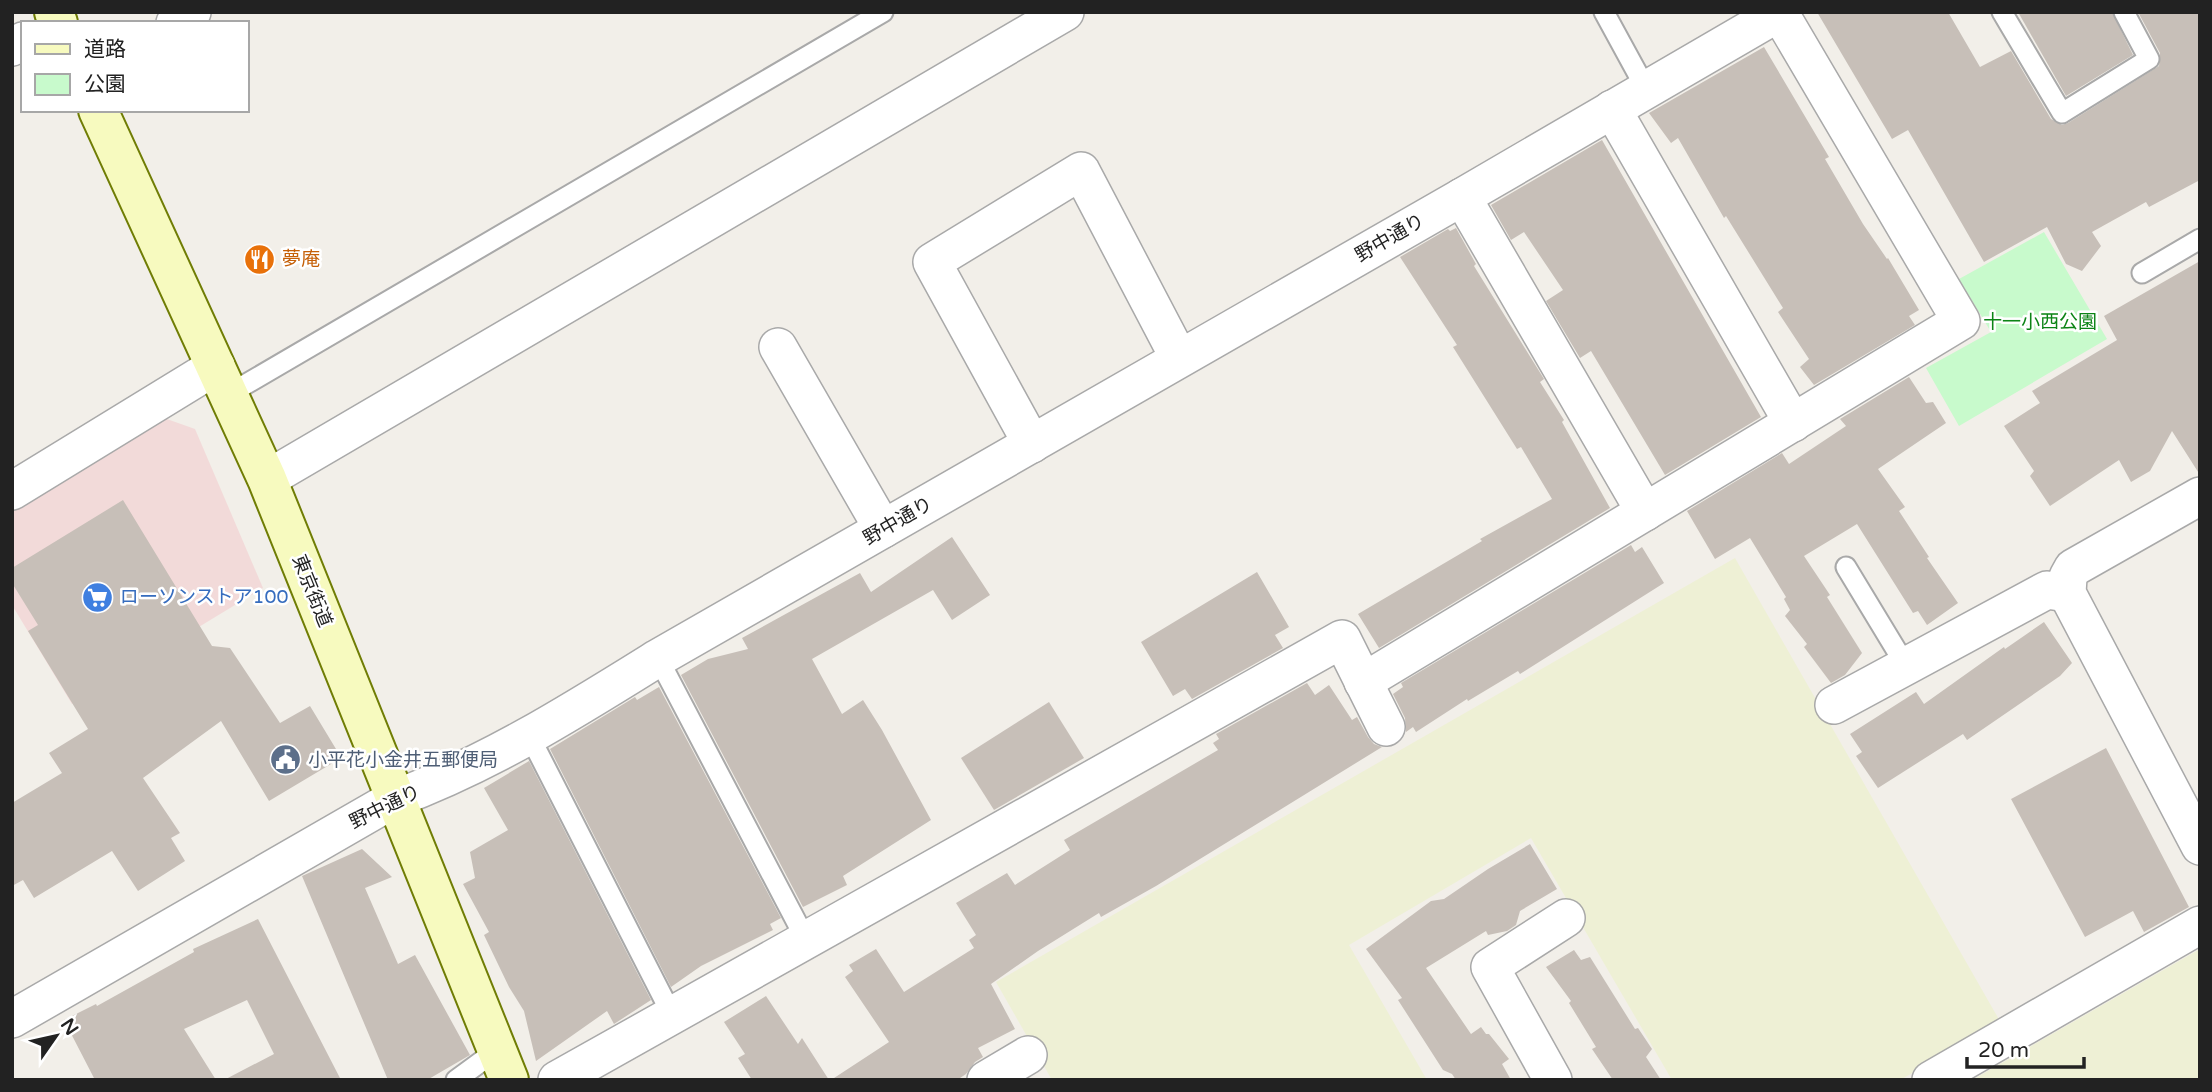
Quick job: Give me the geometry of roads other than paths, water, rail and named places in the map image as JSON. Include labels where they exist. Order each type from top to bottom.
[{"type":"main road","name":"東京街道","points":[[99,112],[267,479],[503,1065]]},
{"type":"street","points":[[267,479],[1065,12]]},
{"type":"street","points":[[1363,682],[1961,321],[1779,12]]},
{"type":"street","name":"野中通り","points":[[12,1019],[394,799],[430,785],[530,737],[658,659],[1779,12]]},
{"type":"street","points":[[1612,109],[1793,423]]},
{"type":"street","points":[[1032,444],[932,262],[1081,171],[1178,358]]},
{"type":"street","points":[[1462,197],[1645,512]]},
{"type":"street","points":[[778,347],[883,529]]},
{"type":"street","points":[[12,491],[222,380]]},
{"type":"street","points":[[2200,496],[2073,568],[2067,577],[2067,593],[2200,846]]},
{"type":"street","points":[[1834,705],[2047,590],[2067,593]]},
{"type":"street","points":[[557,1080],[1342,639],[1386,727]]},
{"type":"street","points":[[1553,1080],[1489,967],[1566,918]]},
{"type":"street","points":[[1931,1080],[2200,925]]},
{"type":"street","points":[[986,1080],[1028,1055]]},
{"type":"lane","points":[[222,380],[883,12]]},
{"type":"lane","points":[[1604,12],[1646,89]]},
{"type":"lane","points":[[2002,12],[2062,113],[2149,60],[2124,12]]},
{"type":"lane","points":[[2142,273],[2200,239]]},
{"type":"lane","points":[[1846,566],[1906,666]]},
{"type":"lane","points":[[658,659],[806,940]]},
{"type":"lane","points":[[530,737],[671,1015]]},
{"type":"lane","points":[[456,1080],[503,1065]]},
{"type":"place","name":"夢庵","points":[[259,259]]},
{"type":"place","name":"ローソンストア100","points":[[97,597]]},
{"type":"place","name":"小平花小金井五郵便局","points":[[285,760]]},
{"type":"park label","name":"十一小西公園","points":[[2040,322]]}]
